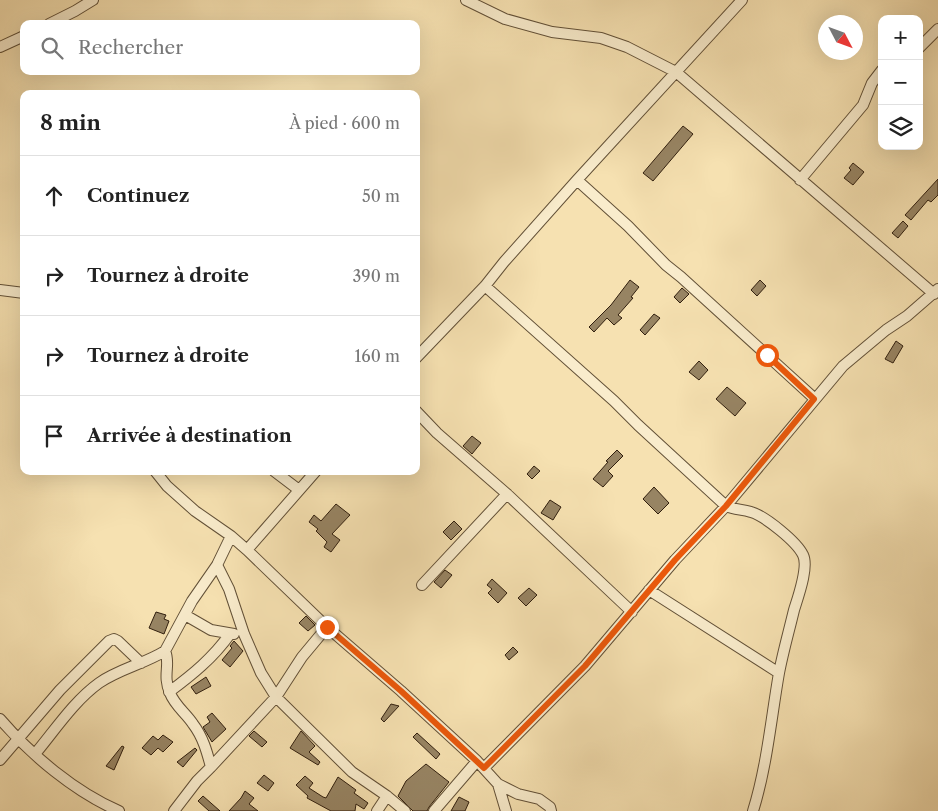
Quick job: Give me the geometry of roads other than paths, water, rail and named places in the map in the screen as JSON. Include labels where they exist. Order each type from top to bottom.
[{"type":"street","points":[[57,20],[93,0]]},
{"type":"street","points":[[434,811],[585,666],[649,590],[726,506],[842,366],[936,292],[800,180],[676,72],[627,47],[601,38],[552,32],[505,19],[466,0]]},
{"type":"street","points":[[420,354],[485,286],[577,180],[742,0]]},
{"type":"street","points":[[923,44],[938,29]]},
{"type":"street","points":[[0,47],[20,38]]},
{"type":"street","points":[[800,180],[863,105],[872,83],[878,75]]},
{"type":"street","points":[[577,180],[628,226],[666,265],[814,399]]},
{"type":"street","points":[[485,286],[614,401],[726,506],[734,510],[750,511],[761,516],[793,542],[804,556],[805,571],[779,673],[767,755],[753,811]]},
{"type":"street","points":[[0,290],[20,292]]},
{"type":"street","points":[[420,415],[632,612]]},
{"type":"street","points":[[158,475],[167,486],[196,511],[247,550],[327,627],[401,691],[498,784],[518,794],[539,799],[550,807],[551,811]]},
{"type":"street","points":[[279,475],[298,490]]},
{"type":"street","points":[[247,550],[312,475]]},
{"type":"street","points":[[422,585],[507,494]]},
{"type":"street","points":[[35,754],[82,696],[100,682],[165,651],[192,601],[217,566],[231,536]]},
{"type":"street","points":[[217,566],[229,589],[244,634],[262,673],[276,697],[352,772],[405,811]]},
{"type":"street","points":[[649,590],[779,673]]},
{"type":"street","points":[[185,615],[211,630],[230,634],[244,634]]},
{"type":"street","points":[[174,811],[197,781],[276,697],[302,658],[327,627]]},
{"type":"street","points":[[169,692],[195,674],[222,646],[230,634]]},
{"type":"street","points":[[0,760],[60,690],[109,641],[114,639],[118,641],[140,663]]},
{"type":"street","points":[[165,651],[168,657],[165,681],[169,692],[174,703],[192,722],[200,734],[211,767]]},
{"type":"street","points":[[0,719],[18,739],[72,784],[104,805],[119,811]]},
{"type":"street","points":[[498,784],[506,811]]},
{"type":"street","points":[[377,811],[387,796]]}]
